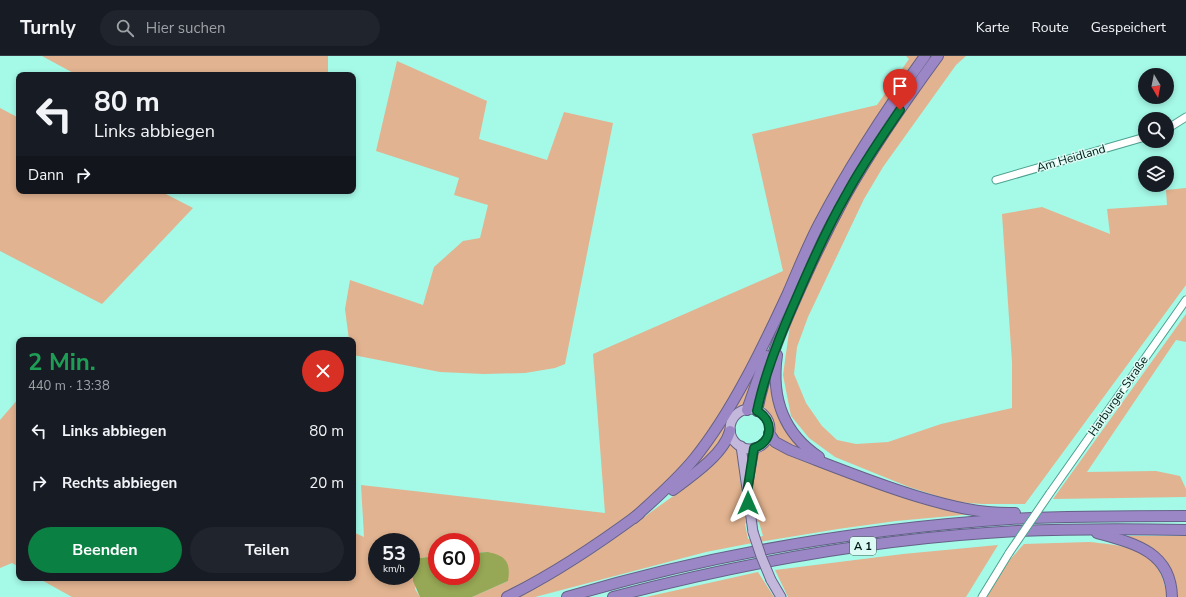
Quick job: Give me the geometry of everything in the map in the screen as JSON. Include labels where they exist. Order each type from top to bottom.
[{"type":"highway","points":[[634,518],[681,474],[708,440],[728,409],[788,294],[819,225],[860,152],[896,97],[926,56]]},
{"type":"highway","points":[[757,411],[777,345],[800,288],[832,221],[875,146],[938,56]]},
{"type":"highway","points":[[800,288],[777,356],[776,379],[779,404],[786,420],[803,445],[822,458],[850,473]]},
{"type":"highway","points":[[747,410],[788,294]]},
{"type":"highway","points":[[507,597],[568,564],[683,483],[703,466],[722,446],[730,431]]},
{"type":"highway","points":[[769,433],[773,439],[782,446],[850,473],[890,488],[960,508],[994,513],[1061,511],[1097,516]]},
{"type":"highway","name":"A 1","points":[[567,597],[660,572],[720,558],[841,536],[920,526],[1024,519],[1097,516],[1186,516]]},
{"type":"highway","points":[[1086,529],[1131,542],[1154,556],[1166,572],[1172,590],[1172,597]]},
{"type":"highway","name":"A 1","points":[[613,597],[680,580],[786,558],[907,540],[1017,531],[1086,529],[1186,530]]},
{"type":"main road","points":[[747,410],[757,411],[763,414],[768,421],[769,433],[764,443],[754,448],[747,449],[734,441],[730,431],[731,423],[739,412],[747,410]]},
{"type":"main road","points":[[741,446],[753,532],[771,580],[781,597]]},
{"type":"main road","points":[[747,493],[754,448]]},
{"type":"street","points":[[1174,125],[1186,117]]},
{"type":"street","name":"Am Heidland","points":[[996,180],[1138,139]]},
{"type":"street","name":"Harburger Straße","points":[[982,597],[1009,553],[1050,493],[1186,300]]},
{"type":"shaded area","points":[[42,56],[328,56],[328,72],[71,72]]},
{"type":"shaded area","points":[[906,56],[921,56],[879,115],[743,376],[717,422],[689,462],[643,507],[595,542],[501,597],[472,597],[508,581],[488,552],[480,552],[480,533],[428,533],[428,557],[420,558],[420,533],[368,533],[368,585],[416,585],[415,589],[420,597],[72,597],[43,581],[356,581],[356,533],[364,537],[361,485],[605,513],[593,354],[783,271],[752,134],[877,105],[909,59]]},
{"type":"shaded area","points":[[943,56],[966,56],[956,65],[883,167],[864,199],[808,317],[797,347],[794,374],[806,403],[822,426],[837,440],[856,444],[888,442],[941,424],[1012,408],[1012,362],[1002,214],[1042,207],[1110,234],[1107,209],[1167,205],[1166,192],[1174,192],[1174,189],[1186,188],[1186,285],[1025,504],[982,504],[956,502],[909,487],[835,457],[809,438],[791,416],[783,375],[790,325],[830,235],[855,187],[906,107]]},
{"type":"shaded area","points":[[397,61],[487,101],[479,139],[547,160],[564,112],[613,123],[565,364],[555,368],[525,373],[484,374],[440,372],[356,356],[356,337],[349,337],[345,309],[350,280],[423,305],[434,267],[463,241],[480,238],[488,205],[454,195],[459,178],[376,151]]},
{"type":"shaded area","points":[[0,108],[16,116],[16,194],[166,194],[193,208],[102,304],[0,251]]},
{"type":"shaded area","points":[[1186,314],[1186,342],[1176,340],[1087,472],[1156,471],[1180,476],[1186,489],[1186,497],[1053,499]]},
{"type":"shaded area","points":[[765,345],[748,404],[735,412],[729,422],[727,430],[712,453],[685,478]]},
{"type":"shaded area","points":[[772,365],[773,383],[806,451],[781,442],[774,432],[773,423],[763,405]]},
{"type":"shaded area","points":[[16,401],[16,565],[12,563],[0,568],[0,420]]},
{"type":"shaded area","points":[[770,442],[973,514],[896,521],[747,544],[706,552],[535,597],[519,597],[601,548],[676,494],[730,443],[733,444],[738,452],[742,498],[748,539],[763,536],[759,522],[755,522],[751,486],[751,467],[752,459],[755,454]]},
{"type":"shaded area","points":[[1123,536],[1186,536],[1186,597],[1174,597],[1166,566]]},
{"type":"shaded area","points":[[1089,542],[1118,546],[1141,553],[1158,569],[1167,597],[984,597],[1005,565],[1024,544]]},
{"type":"shaded area","points":[[998,545],[966,597],[788,597],[775,570],[903,554]]},
{"type":"shaded area","points":[[480,552],[488,552],[503,558],[506,561],[509,569],[508,581],[472,597],[420,597],[415,585],[420,585],[420,558],[428,557],[428,585],[480,585]]},
{"type":"shaded area","points":[[758,572],[774,597],[646,597]]},
{"type":"route","points":[[748,503],[747,493],[754,448],[760,446],[766,441],[770,430],[766,418],[763,414],[757,411],[770,364],[781,332],[819,247],[846,195],[875,146],[900,110]]}]
